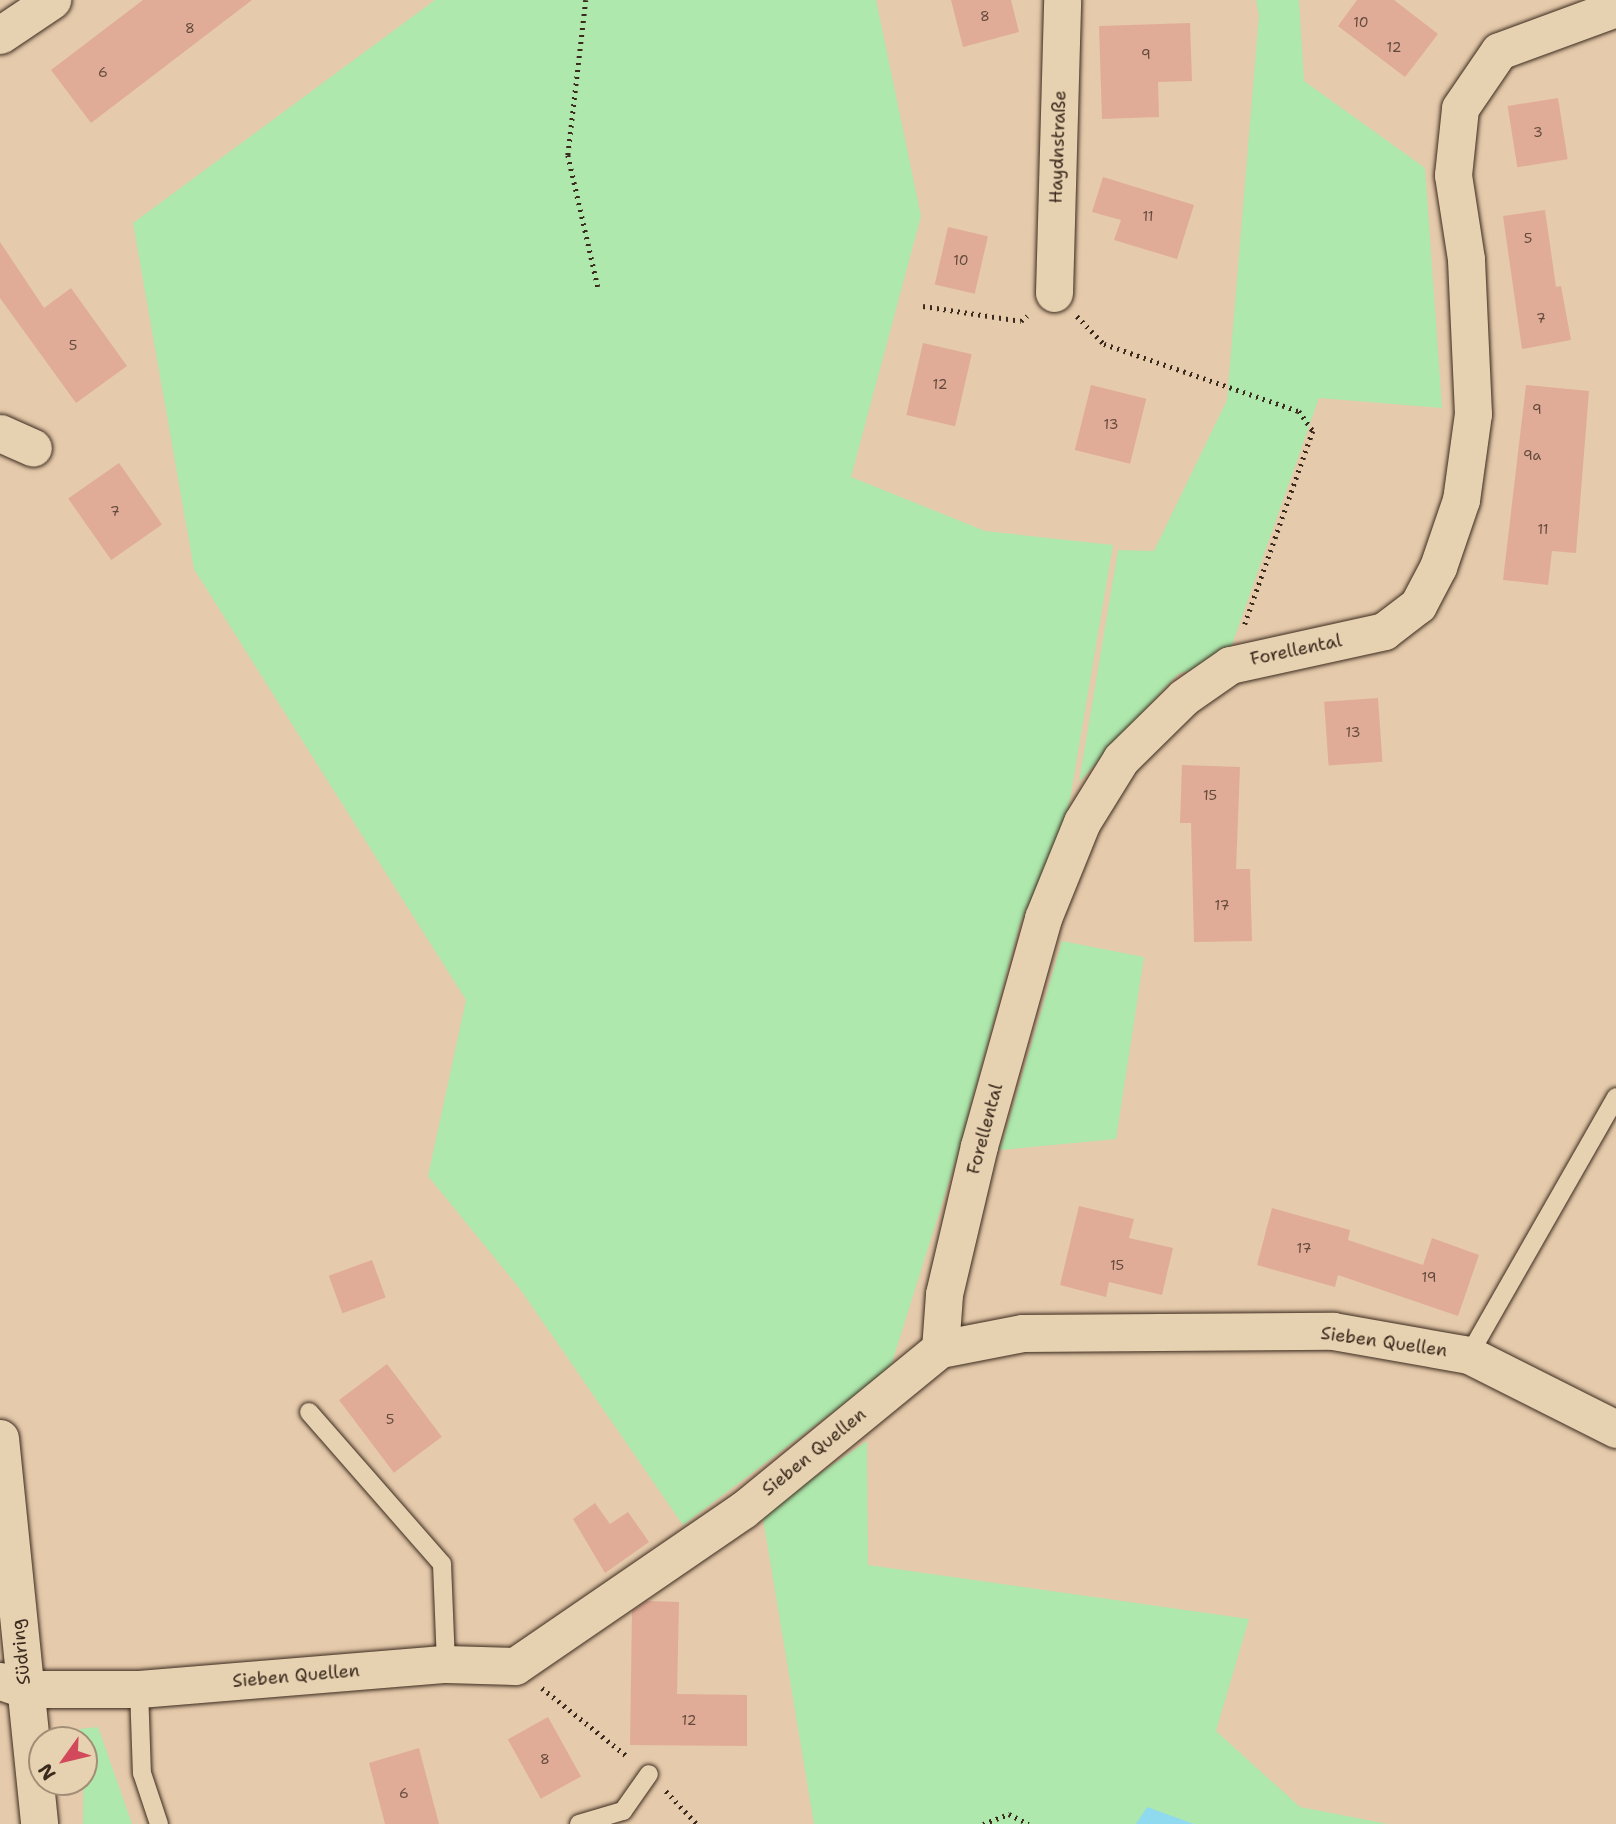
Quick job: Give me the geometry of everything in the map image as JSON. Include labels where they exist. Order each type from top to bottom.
[{"type":"street","points":[[0,35],[52,0]]},
{"type":"street","name":"Haydnstraße","points":[[1055,293],[1062,0]]},
{"type":"street","name":"Forellental","points":[[940,1349],[944,1294],[979,1146],[1043,918],[1082,822],[1121,759],[1184,697],[1230,665],[1384,631],[1418,605],[1438,567],[1461,500],[1472,414],[1466,259],[1453,175],[1460,108],[1499,51],[1616,8]]},
{"type":"street","points":[[0,433],[33,449]]},
{"type":"street","name":"Sieben Quellen","points":[[12,1685],[139,1689],[446,1664],[514,1666],[743,1510],[940,1349],[1022,1333],[1333,1331],[1469,1354],[1616,1429]]},
{"type":"street","name":"Südring","points":[[0,1438],[12,1685],[38,1824]]},
{"type":"lane","points":[[1469,1354],[1616,1097]]},
{"type":"lane","points":[[309,1412],[442,1564],[446,1664]]},
{"type":"lane","points":[[139,1689],[142,1773],[159,1824]]},
{"type":"lane","points":[[579,1824],[623,1811],[649,1774]]},
{"type":"path","points":[[586,0],[568,155],[598,287]]},
{"type":"path","points":[[923,306],[1021,321],[1055,293],[1104,344],[1299,411],[1313,432],[1230,665]]},
{"type":"path","points":[[514,1666],[649,1774],[697,1824]]},
{"type":"path","points":[[983,1824],[1009,1814],[1029,1824]]},
{"type":"green space","points":[[435,0],[876,0],[921,216],[851,477],[985,531],[1113,545],[1067,817],[1020,924],[957,1156],[890,1369],[683,1525],[520,1289],[428,1176],[466,1000],[194,569],[133,223]]},
{"type":"green space","points":[[1256,0],[1299,0],[1304,81],[1425,168],[1442,408],[1319,398],[1227,659],[1178,674],[1079,782],[1118,550],[1154,551],[1227,400],[1259,15]]},
{"type":"green space","points":[[1062,941],[1144,957],[1116,1139],[1000,1150]]},
{"type":"green space","points":[[867,1441],[868,1565],[1249,1619],[1216,1731],[1300,1807],[1388,1824],[814,1824],[762,1513]]},
{"type":"green space","points":[[98,1727],[132,1824],[83,1824],[83,1796],[98,1796]]},
{"type":"water","points":[[1147,1807],[1194,1824],[1136,1824]]},
{"type":"building","points":[[143,0],[252,0],[91,123],[51,70]]},
{"type":"building","points":[[951,0],[1011,0],[1019,32],[963,47]]},
{"type":"building","points":[[1357,0],[1394,0],[1438,34],[1405,77],[1338,26]]},
{"type":"building","points":[[1190,23],[1192,81],[1158,82],[1159,117],[1102,119],[1099,26]]},
{"type":"building","points":[[1558,98],[1568,159],[1517,167],[1508,106]]},
{"type":"building","points":[[1103,177],[1194,205],[1177,259],[1114,240],[1121,220],[1092,212]]},
{"type":"building","points":[[1545,210],[1556,287],[1561,286],[1571,340],[1522,349],[1503,216]]},
{"type":"building","points":[[948,227],[988,236],[975,294],[935,284]]},
{"type":"building","points":[[0,242],[44,308],[71,288],[127,366],[76,403],[0,298]]},
{"type":"building","points":[[923,343],[972,354],[955,426],[906,415]]},
{"type":"building","points":[[1091,385],[1146,399],[1130,464],[1075,450]]},
{"type":"building","points":[[1526,385],[1589,391],[1576,553],[1552,551],[1548,585],[1503,580]]},
{"type":"building","points":[[119,463],[162,524],[111,560],[68,499]]},
{"type":"building","points":[[1378,698],[1382,762],[1329,766],[1324,702]]},
{"type":"building","points":[[1182,765],[1240,767],[1236,869],[1250,869],[1252,941],[1194,942],[1191,823],[1180,823]]},
{"type":"building","points":[[1079,1206],[1134,1219],[1129,1238],[1173,1248],[1162,1295],[1109,1282],[1106,1297],[1060,1285]]},
{"type":"building","points":[[1272,1208],[1350,1230],[1348,1240],[1423,1265],[1432,1238],[1479,1255],[1458,1316],[1338,1275],[1335,1287],[1257,1265]]},
{"type":"building","points":[[372,1260],[386,1298],[342,1313],[329,1276]]},
{"type":"building","points":[[387,1364],[442,1437],[394,1473],[339,1400]]},
{"type":"building","points":[[595,1503],[610,1524],[628,1512],[649,1542],[605,1573],[573,1519]]},
{"type":"building","points":[[647,1601],[679,1602],[677,1694],[747,1695],[747,1746],[630,1745],[632,1611]]},
{"type":"building","points":[[548,1717],[581,1776],[541,1799],[508,1739]]},
{"type":"building","points":[[419,1748],[439,1824],[385,1824],[369,1763]]}]
